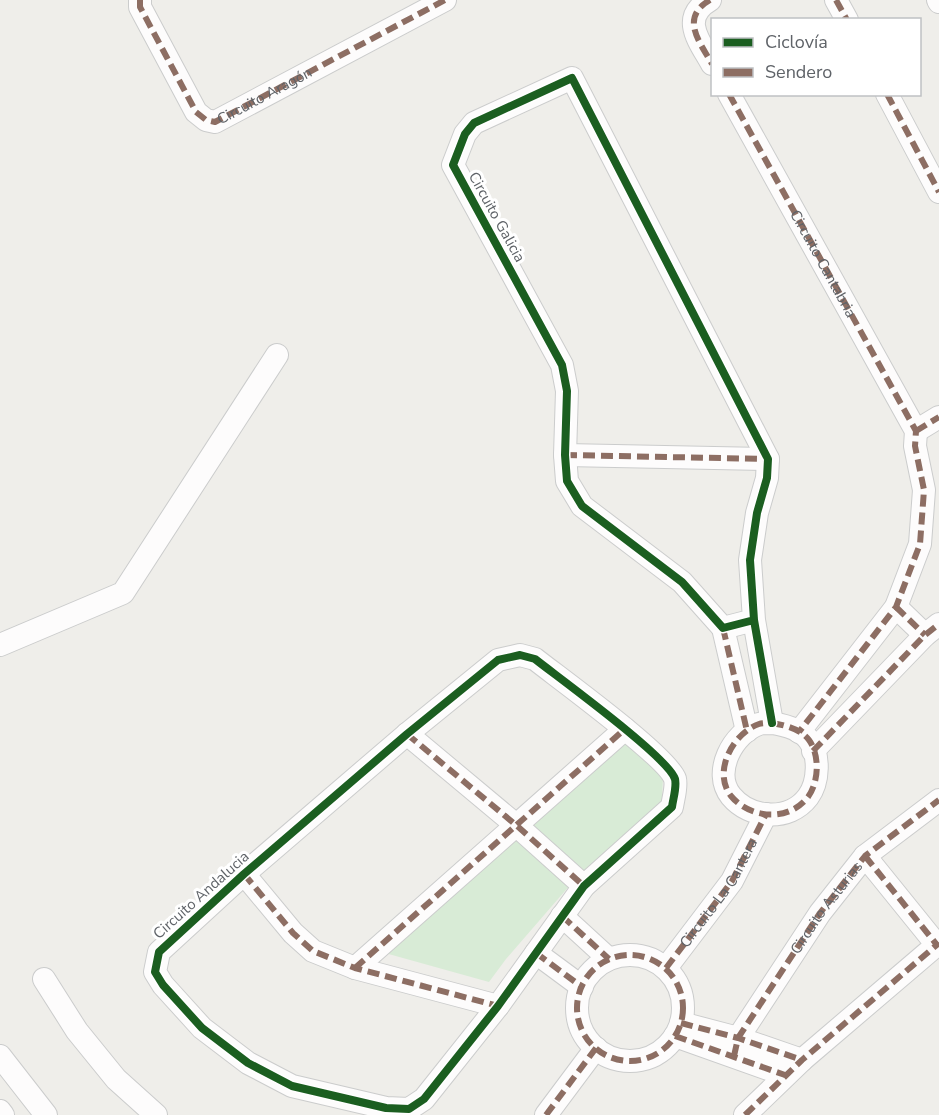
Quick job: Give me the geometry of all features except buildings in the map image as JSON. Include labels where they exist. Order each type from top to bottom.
[{"type":"street","name":"Circuito Aragón","points":[[140,0],[140,7],[196,112],[206,120],[215,122],[445,0]]},
{"type":"street","points":[[710,0],[699,8],[693,25],[711,62]]},
{"type":"street","points":[[836,0],[846,18]]},
{"type":"street","name":"Circuito Galicia","points":[[747,731],[723,628],[682,582],[582,506],[567,481],[565,455],[567,391],[562,365],[453,165],[465,134],[474,123],[572,78],[768,459]]},
{"type":"street","name":"Circuito Cantabria","points":[[730,96],[916,431],[915,446],[924,490],[920,544],[896,607],[799,732]]},
{"type":"street","points":[[888,96],[939,192]]},
{"type":"street","points":[[0,645],[123,593],[277,355]]},
{"type":"street","points":[[916,431],[939,417]]},
{"type":"street","points":[[565,455],[768,459],[767,478],[757,513],[750,560],[754,620],[772,723]]},
{"type":"street","points":[[813,751],[932,630],[896,607]]},
{"type":"street","points":[[723,628],[754,620]]},
{"type":"street","name":"Circuito Andalucia","points":[[520,655],[535,660],[625,729],[670,770],[676,781],[672,807],[584,886],[498,1006],[424,1099],[409,1109],[386,1108],[292,1086],[248,1064],[201,1028],[163,985],[155,972],[159,952],[244,874],[407,734],[498,660],[520,655]]},
{"type":"street","points":[[758,724],[786,725],[799,732],[809,740],[816,774],[808,796],[799,805],[778,814],[766,814],[752,811],[730,795],[725,782],[724,768],[735,741],[758,724]]},
{"type":"street","points":[[355,968],[625,729]]},
{"type":"street","points":[[407,734],[516,825],[584,886]]},
{"type":"street","name":"Circuito Asturias","points":[[736,1047],[820,913],[865,856],[939,800]]},
{"type":"street","name":"Circuito La Cantera","points":[[666,968],[732,881],[766,814]]},
{"type":"street","points":[[745,1115],[785,1075],[938,944],[865,856]]},
{"type":"street","points":[[244,874],[293,933],[314,951],[355,968],[498,1006]]},
{"type":"street","points":[[562,916],[609,959]]},
{"type":"street","points":[[536,953],[582,987]]},
{"type":"street","points":[[623,955],[639,955],[666,968],[679,986],[684,1008],[678,1029],[667,1046],[645,1059],[619,1059],[596,1048],[587,1038],[578,1013],[578,999],[588,975],[609,959],[623,955]]},
{"type":"street","points":[[44,979],[77,1031],[116,1079],[156,1115]]},
{"type":"street","points":[[678,1029],[736,1047],[802,1060]]},
{"type":"street","points":[[736,1047],[785,1075]]},
{"type":"street","points":[[546,1115],[596,1048]]},
{"type":"street","points":[[1,1065],[45,1115]]},
{"type":"street","points":[[0,1111],[3,1115]]},
{"type":"green space","points":[[624,739],[663,776],[662,800],[587,875],[523,817]]},
{"type":"green space","points":[[510,833],[571,884],[489,982],[385,953]]},
{"type":"marked path","points":[[140,0],[140,7],[196,112],[206,120],[215,122],[445,0]]},
{"type":"marked path","points":[[710,0],[701,7],[694,22],[698,39],[711,62]]},
{"type":"marked path","points":[[836,0],[846,18]]},
{"type":"marked path","points":[[730,96],[916,431],[915,446],[924,490],[920,544],[896,607],[799,732]]},
{"type":"marked path","points":[[888,96],[939,192]]},
{"type":"marked path","points":[[916,431],[939,417]]},
{"type":"marked path","points":[[565,455],[768,459]]},
{"type":"marked path","points":[[896,607],[925,635]]},
{"type":"marked path","points":[[813,751],[925,635],[939,624]]},
{"type":"marked path","points":[[723,628],[747,731]]},
{"type":"marked path","points":[[772,723],[792,728],[806,736],[813,746],[817,768],[812,791],[808,797],[791,811],[780,814],[759,813],[739,804],[731,796],[724,776],[728,754],[741,736],[759,724],[772,723]]},
{"type":"marked path","points":[[355,968],[625,729]]},
{"type":"marked path","points":[[407,734],[516,825],[584,886]]},
{"type":"marked path","points":[[734,1056],[738,1038],[820,913],[865,856],[939,800]]},
{"type":"marked path","points":[[666,968],[732,881],[766,814]]},
{"type":"marked path","points":[[865,856],[937,945]]},
{"type":"marked path","points":[[244,874],[293,933],[313,951],[355,968],[498,1006]]},
{"type":"marked path","points":[[562,916],[609,959]]},
{"type":"marked path","points":[[745,1115],[802,1060],[939,943]]},
{"type":"marked path","points":[[536,953],[582,987]]},
{"type":"marked path","points":[[630,955],[650,959],[667,971],[679,988],[683,1008],[679,1028],[667,1045],[650,1057],[630,1061],[610,1057],[593,1045],[581,1028],[577,1008],[581,988],[593,971],[610,959],[630,955]]},
{"type":"marked path","points":[[681,1023],[738,1038],[802,1060]]},
{"type":"marked path","points":[[675,1036],[785,1075]]},
{"type":"marked path","points":[[546,1115],[596,1048]]},
{"type":"cycle path","points":[[754,620],[723,628],[682,582],[582,506],[567,481],[565,455],[567,391],[562,365],[453,165],[465,134],[474,123],[572,78],[768,459],[767,478],[757,513],[750,560],[754,620],[772,723]]},
{"type":"cycle path","points":[[520,655],[535,659],[654,754],[675,779],[672,807],[584,886],[498,1006],[424,1099],[409,1109],[386,1108],[292,1086],[248,1063],[202,1028],[163,985],[155,972],[159,952],[244,874],[407,734],[498,660],[520,655]]}]
